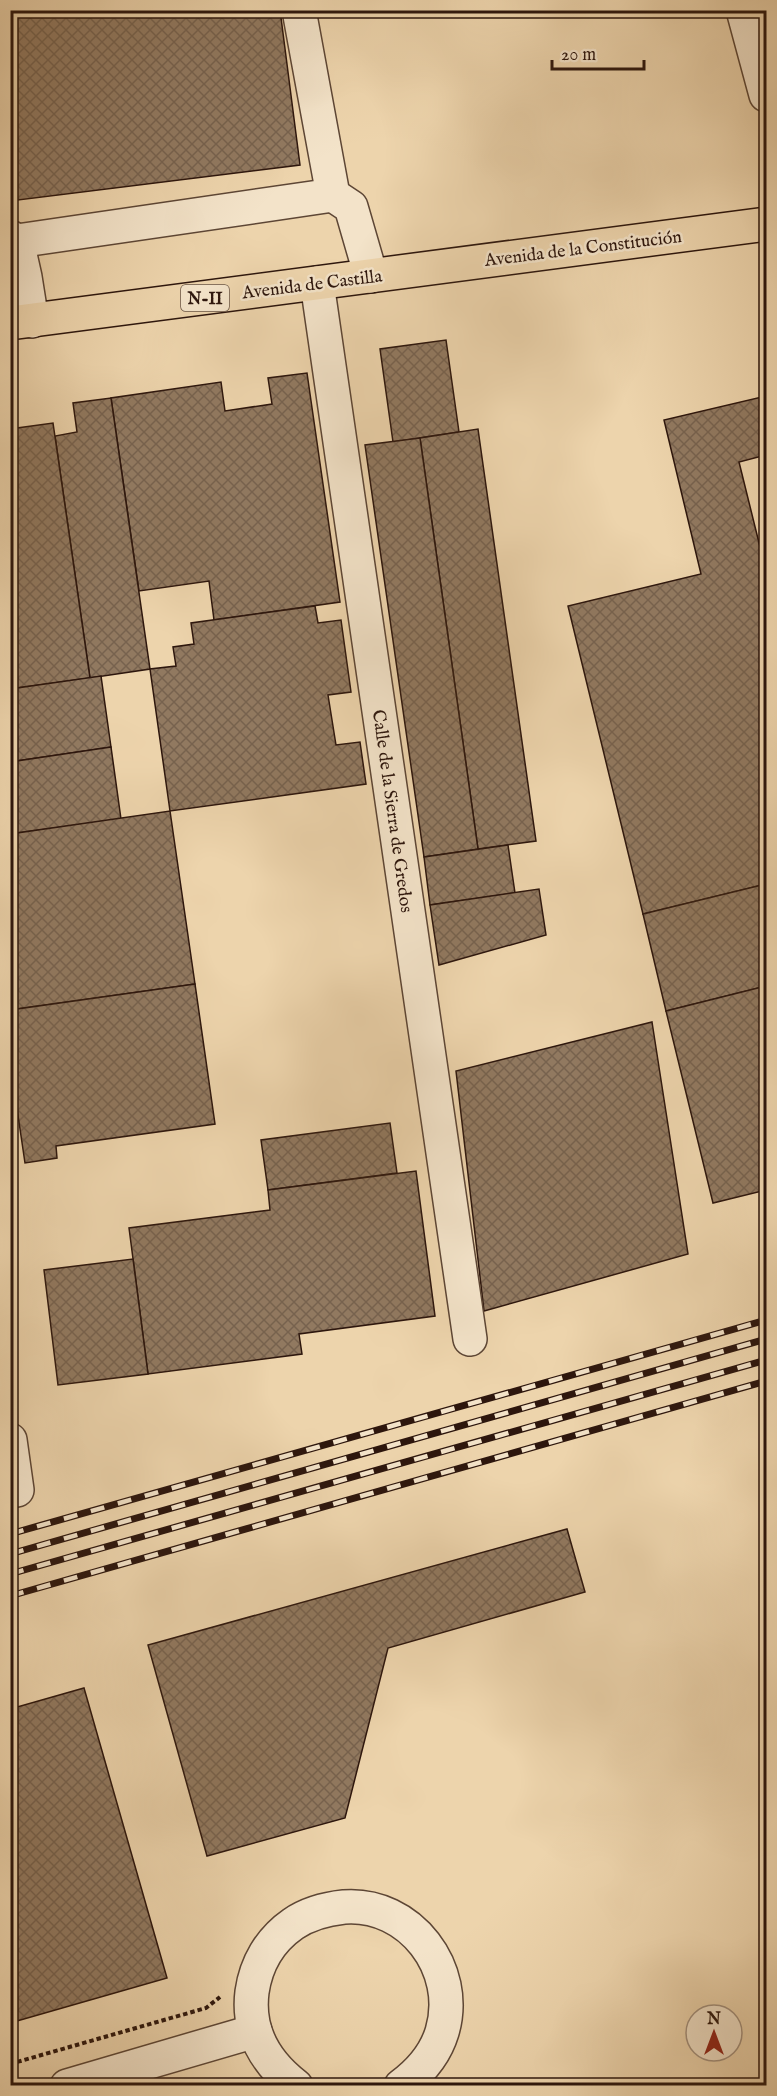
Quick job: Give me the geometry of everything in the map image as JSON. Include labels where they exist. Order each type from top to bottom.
[{"type":"main road","name":"Avenida de la Constitución","points":[[385,274],[766,224]]},
{"type":"main road","name":"Avenida de Castilla","points":[[21,322],[385,274]]},
{"type":"street","points":[[299,10],[333,195]]},
{"type":"street","points":[[743,10],[766,95]]},
{"type":"street","points":[[21,322],[26,278],[14,239],[333,195],[351,207],[385,274]]},
{"type":"street","name":"Calle de la Sierra de Gredos","points":[[317,283],[470,1339]]},
{"type":"street","points":[[10,1440],[17,1490]]},
{"type":"street","points":[[296,2085],[282,2075],[265,2054],[255,2031],[251,2003],[254,1978],[266,1951],[282,1931],[302,1918],[324,1909],[355,1906],[383,1912],[403,1922],[423,1939],[435,1957],[444,1982],[447,2006],[442,2032],[432,2055],[416,2074],[402,2085]]},
{"type":"street","points":[[81,2084],[255,2031]]},
{"type":"building","points":[[10,10],[280,10],[300,165],[10,201]]},
{"type":"building","points":[[446,340],[459,432],[393,442],[380,349]]},
{"type":"building","points":[[307,373],[340,602],[214,620],[209,581],[139,591],[111,398],[221,382],[225,411],[272,404],[268,378]]},
{"type":"building","points":[[766,396],[766,455],[739,462],[763,559],[766,558],[766,884],[643,914],[568,606],[701,574],[664,420]]},
{"type":"building","points":[[111,398],[150,669],[90,678],[55,436],[77,432],[73,403]]},
{"type":"building","points":[[53,423],[90,678],[10,689],[10,429]]},
{"type":"building","points":[[478,429],[536,841],[478,849],[420,438]]},
{"type":"building","points":[[420,438],[478,849],[424,857],[365,445]]},
{"type":"building","points":[[315,606],[318,623],[341,620],[351,692],[328,695],[336,745],[360,742],[366,784],[170,811],[150,669],[176,666],[173,647],[194,644],[191,623]]},
{"type":"building","points":[[101,676],[111,747],[10,762],[10,689]]},
{"type":"building","points":[[111,747],[121,819],[10,834],[10,762]]},
{"type":"building","points":[[170,811],[195,984],[10,1010],[10,834]]},
{"type":"building","points":[[508,845],[515,893],[430,905],[424,857]]},
{"type":"building","points":[[766,884],[766,986],[666,1011],[643,914]]},
{"type":"building","points":[[539,889],[546,935],[439,965],[430,905]]},
{"type":"building","points":[[195,984],[215,1124],[56,1146],[57,1158],[25,1163],[10,1061],[10,1010]]},
{"type":"building","points":[[766,986],[766,1190],[713,1203],[666,1011]]},
{"type":"building","points":[[652,1022],[688,1254],[484,1311],[456,1071]]},
{"type":"building","points":[[390,1123],[397,1173],[268,1190],[261,1140]]},
{"type":"building","points":[[416,1171],[435,1316],[299,1334],[302,1354],[148,1374],[129,1228],[270,1210],[268,1190]]},
{"type":"building","points":[[133,1259],[148,1374],[58,1385],[44,1270]]},
{"type":"building","points":[[567,1529],[585,1592],[388,1648],[345,1818],[207,1856],[148,1645]]},
{"type":"building","points":[[84,1688],[167,1978],[10,2023],[10,1709]]},
{"type":"building","points":[[766,1893],[766,1912],[762,1894]]},
{"type":"railway","points":[[10,1534],[766,1320]]},
{"type":"railway","points":[[10,1554],[766,1339]]},
{"type":"railway","points":[[10,1574],[766,1360]]},
{"type":"railway","points":[[10,1596],[766,1381]]}]
